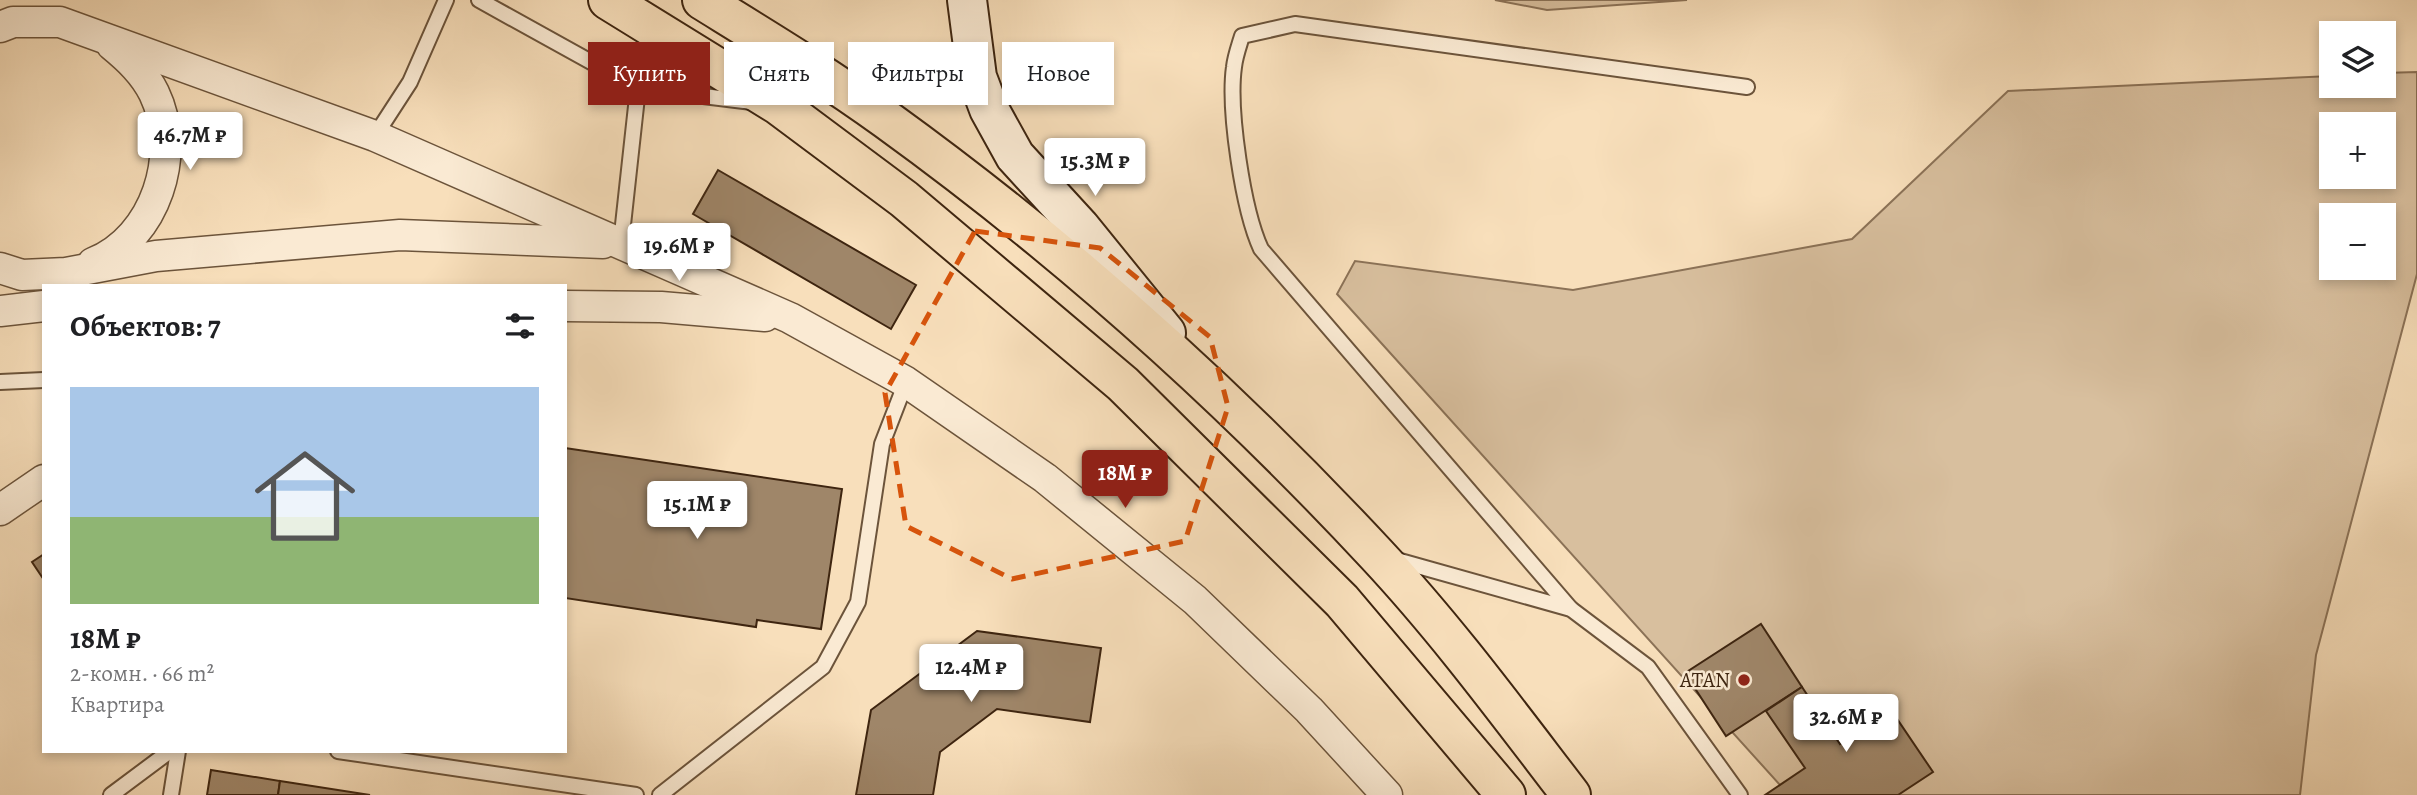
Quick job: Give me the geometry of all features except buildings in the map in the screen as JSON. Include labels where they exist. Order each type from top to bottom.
[{"type":"main road","points":[[608,0],[724,72]]},
{"type":"main road","points":[[702,0],[887,120],[1017,219],[1124,309],[1218,397],[1376,554],[1464,655],[1571,795]]},
{"type":"main road","points":[[967,0],[977,77],[989,109],[1015,156],[1080,227],[1218,397]]},
{"type":"main road","points":[[778,105],[904,199],[1123,384],[1342,601],[1506,795]]},
{"type":"street","points":[[0,27],[13,22],[60,22],[375,136],[790,318],[906,382],[1045,478],[1195,600],[1309,710],[1387,795]]},
{"type":"street","points":[[66,273],[102,259],[132,236],[154,204],[165,168],[166,130],[155,94],[134,62],[104,38]]},
{"type":"street","points":[[0,268],[22,275],[66,273],[156,256],[400,235],[621,243]]},
{"type":"street","points":[[107,284],[156,256]]},
{"type":"street","points":[[0,311],[42,306]]},
{"type":"street","points":[[567,306],[661,307],[790,318]]},
{"type":"street","points":[[0,510],[42,481]]},
{"type":"lane","points":[[375,136],[411,82],[446,0]]},
{"type":"lane","points":[[480,0],[588,60]]},
{"type":"lane","points":[[1740,795],[1648,667],[1571,609],[1261,249],[1253,231],[1235,118],[1234,68],[1242,36],[1296,24],[1747,87]]},
{"type":"lane","points":[[621,243],[636,105]]},
{"type":"lane","points":[[0,382],[42,380]]},
{"type":"lane","points":[[660,795],[823,667],[858,602],[882,444],[906,382]]},
{"type":"lane","points":[[1376,554],[1571,609]]},
{"type":"lane","points":[[111,795],[167,753]]},
{"type":"lane","points":[[171,795],[178,753]]},
{"type":"lane","points":[[352,753],[636,795]]},
{"type":"highlighted area","points":[[975,231],[1100,248],[1210,337],[1228,407],[1185,541],[1012,579],[906,526],[885,393]]},
{"type":"shaded area","points":[[1495,0],[1687,0],[1547,10]]},
{"type":"shaded area","points":[[2417,72],[2417,274],[2316,655],[2300,795],[1789,795],[1337,294],[1355,261],[1573,290],[1852,239],[2008,91],[2319,77],[2319,98],[2396,98],[2396,73]]},
{"type":"place","name":"ATAN","points":[[1744,680]]}]
